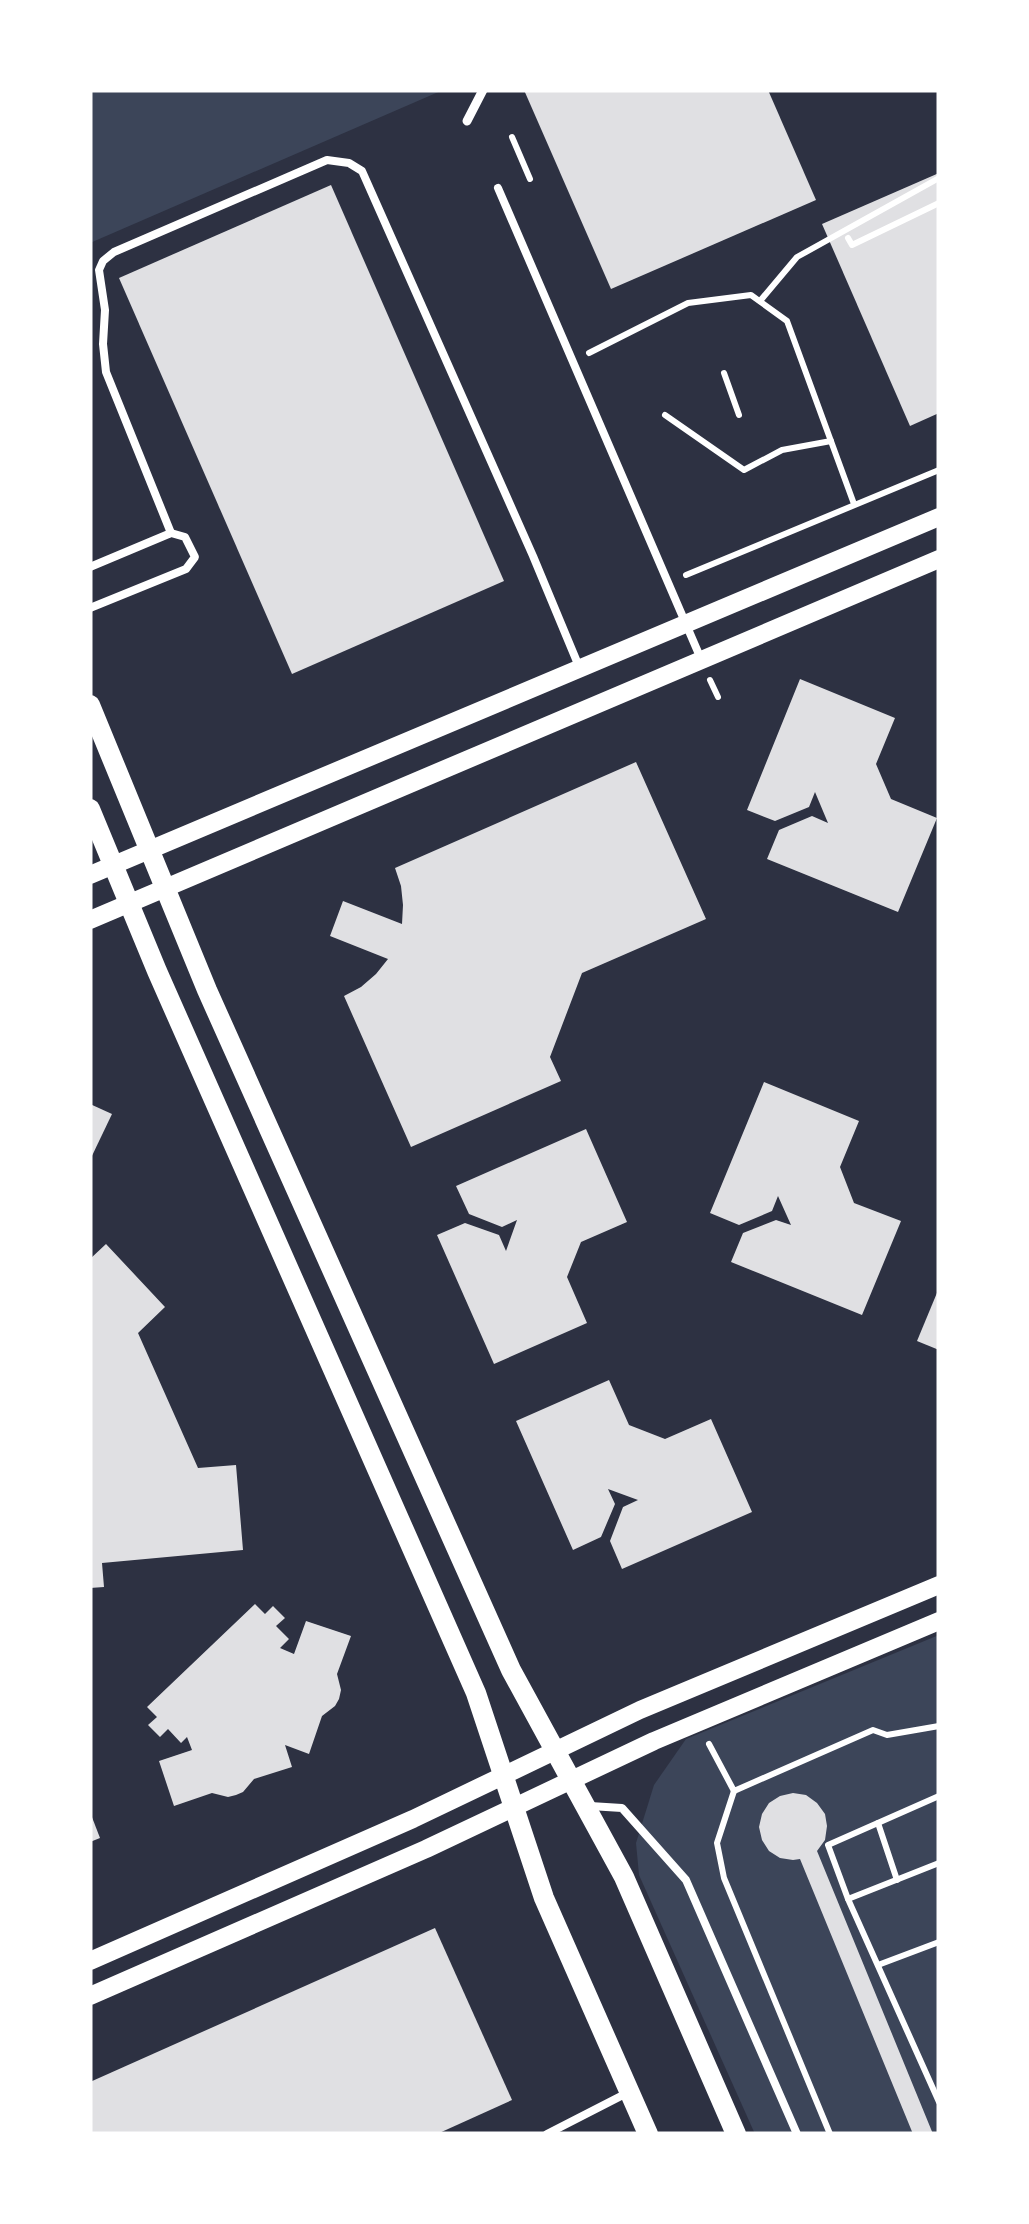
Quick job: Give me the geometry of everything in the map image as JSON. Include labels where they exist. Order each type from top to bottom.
[{"type":"main road","points":[[90,705],[207,990],[511,1670],[624,1877],[736,2134]]},
{"type":"main road","points":[[90,809],[476,1693],[544,1898],[648,2134]]},
{"type":"street","points":[[467,121],[483,90]]},
{"type":"street","points":[[90,875],[939,517]]},
{"type":"street","points":[[90,920],[939,558]]},
{"type":"street","points":[[90,1961],[414,1818],[640,1710],[939,1585]]},
{"type":"street","points":[[90,1996],[426,1849],[654,1740],[939,1622]]},
{"type":"lane","points":[[171,532],[106,372],[99,270],[102,261],[114,252],[327,160],[349,163],[362,171],[580,670]]},
{"type":"lane","points":[[498,188],[701,659]]},
{"type":"lane","points":[[90,567],[171,532],[185,537],[195,557],[186,569],[90,608]]},
{"type":"lane","points":[[585,1805],[622,1808],[686,1880],[797,2134]]},
{"type":"lane","points":[[547,2134],[629,2092]]},
{"type":"path","points":[[512,137],[530,179]]},
{"type":"path","points":[[760,301],[798,257],[939,178]]},
{"type":"path","points":[[848,238],[852,245],[939,204]]},
{"type":"path","points":[[573,362],[688,304],[751,295],[787,320],[854,504]]},
{"type":"path","points":[[724,373],[740,415]]},
{"type":"path","points":[[665,415],[744,470],[782,450],[831,441]]},
{"type":"path","points":[[668,583],[939,470]]},
{"type":"path","points":[[698,1722],[734,1792],[717,1843],[724,1878],[830,2134]]},
{"type":"path","points":[[734,1792],[872,1730],[886,1735],[939,1726]]},
{"type":"path","points":[[939,1796],[828,1845],[848,1899],[939,2102]]},
{"type":"path","points":[[878,1823],[897,1880]]},
{"type":"path","points":[[848,1899],[939,1863]]},
{"type":"path","points":[[878,1965],[939,1942]]},
{"type":"shaded area","points":[[90,90],[443,90],[90,243]]},
{"type":"shaded area","points":[[939,1635],[939,2134],[755,2134],[639,1875],[636,1843],[654,1785],[686,1739]]},
{"type":"building","points":[[524,90],[768,90],[816,200],[611,289]]},
{"type":"building","points":[[939,173],[939,413],[910,426],[822,224]]},
{"type":"building","points":[[331,185],[504,581],[292,674],[119,278]]},
{"type":"building","points":[[800,679],[895,718],[876,764],[891,799],[937,818],[898,912],[767,859],[779,830],[812,816],[828,823],[815,792],[809,807],[775,821],[747,810]]},
{"type":"building","points":[[636,762],[706,919],[582,973],[550,1057],[561,1081],[411,1147],[344,996],[361,987],[388,959],[330,936],[343,901],[402,924],[401,886],[395,868]]},
{"type":"building","points":[[764,1082],[859,1121],[840,1167],[854,1203],[901,1221],[862,1315],[731,1262],[743,1233],[776,1220],[791,1225],[778,1196],[772,1211],[739,1225],[710,1213]]},
{"type":"building","points":[[90,1104],[112,1114],[90,1160]]},
{"type":"building","points":[[586,1129],[627,1222],[581,1242],[567,1277],[587,1323],[494,1364],[437,1235],[465,1223],[499,1235],[506,1251],[517,1220],[502,1227],[469,1214],[456,1186]]},
{"type":"building","points":[[106,1244],[165,1307],[138,1333],[198,1468],[236,1465],[243,1550],[102,1563],[104,1587],[90,1588],[90,1259]]},
{"type":"building","points":[[939,1288],[939,1350],[917,1341]]},
{"type":"building","points":[[609,1380],[629,1425],[665,1439],[711,1419],[752,1512],[622,1569],[610,1541],[623,1507],[638,1500],[608,1489],[615,1504],[601,1537],[573,1550],[516,1421]]},
{"type":"building","points":[[255,1604],[265,1614],[273,1606],[285,1618],[276,1626],[289,1639],[280,1648],[294,1654],[306,1621],[351,1636],[337,1674],[339,1699],[322,1716],[309,1754],[285,1745],[292,1767],[254,1779],[236,1795],[212,1793],[174,1806],[159,1761],[192,1750],[187,1737],[181,1743],[168,1729],[160,1737],[148,1725],[157,1717],[147,1707]]},
{"type":"building","points":[[793,1793],[806,1795],[825,1814],[825,1840],[817,1851],[933,2134],[913,2134],[800,1859],[780,1858],[762,1840],[759,1827],[769,1803]]},
{"type":"building","points":[[90,1812],[100,1838],[90,1842]]},
{"type":"building","points":[[435,1928],[512,2100],[437,2134],[90,2134],[90,2082]]}]
